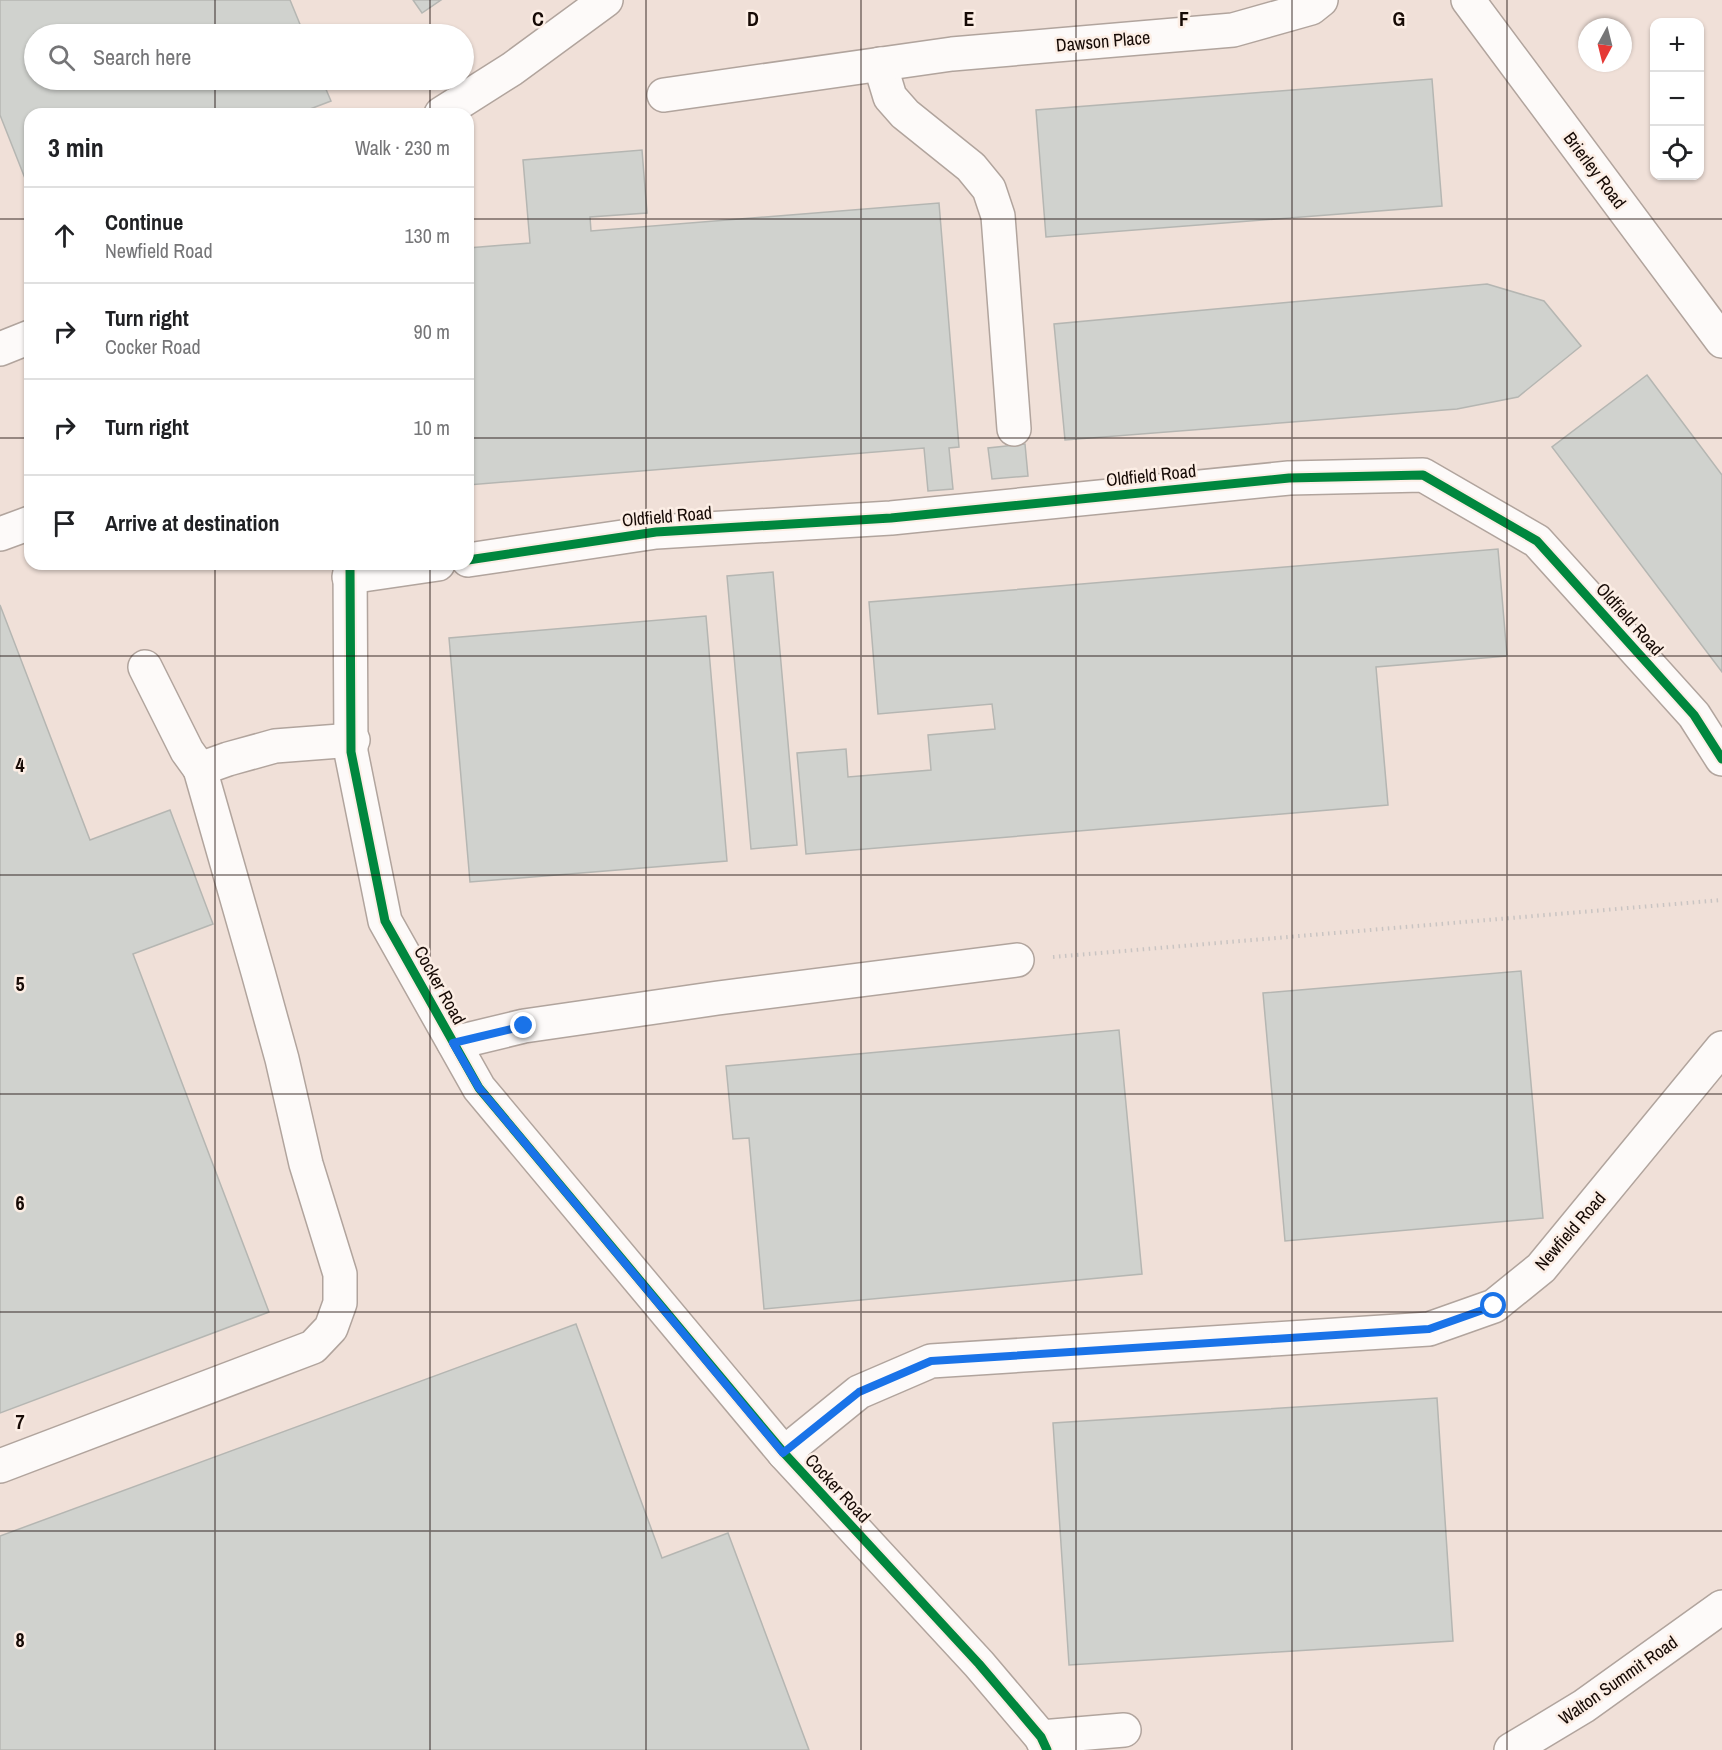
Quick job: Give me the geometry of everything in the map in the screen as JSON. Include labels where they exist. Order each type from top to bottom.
[{"type":"street","points":[[450,108],[512,69],[606,0]]},
{"type":"street","name":"Dawson Place","points":[[664,95],[952,54],[1233,30],[1311,8],[1321,0]]},
{"type":"street","name":"Brierley Road","points":[[1468,0],[1722,341]]},
{"type":"street","points":[[880,64],[890,97],[905,114],[971,167],[989,189],[998,216],[1014,429]]},
{"type":"street","points":[[0,349],[24,339]]},
{"type":"street","name":"Oldfield Road","points":[[474,559],[656,532],[891,518],[1289,477],[1423,475],[1538,541],[1694,715],[1722,759]]},
{"type":"street","points":[[0,534],[24,525]]},
{"type":"street","name":"Cocker Road","points":[[349,571],[351,752],[385,921],[479,1088],[783,1453],[979,1664],[1044,1744]]},
{"type":"street","points":[[0,1466],[313,1347],[331,1328],[340,1303],[340,1274],[306,1164],[282,1059],[200,769],[187,751],[145,667]]},
{"type":"street","points":[[200,769],[275,746],[352,740]]},
{"type":"street","points":[[453,1043],[524,1026],[718,998],[1017,960]]},
{"type":"street","name":"Newfield Road","points":[[783,1453],[859,1392],[931,1361],[1429,1329],[1494,1306],[1541,1268],[1722,1048]]},
{"type":"street","name":"Walton Summit Road","points":[[1511,1750],[1584,1706],[1722,1607]]},
{"type":"street","points":[[1044,1744],[1124,1730]]},
{"type":"path","points":[[1017,960],[1722,900]]},
{"type":"building","points":[[0,0],[290,0],[300,24],[24,24],[24,90],[326,90],[331,101],[313,108],[24,108],[24,176],[0,115]]},
{"type":"building","points":[[413,0],[441,0],[422,13]]},
{"type":"building","points":[[1432,79],[1442,206],[1046,237],[1036,110]]},
{"type":"building","points":[[642,150],[647,213],[590,217],[591,231],[939,203],[959,447],[949,448],[953,489],[928,491],[924,448],[474,485],[474,248],[530,243],[523,160]]},
{"type":"building","points":[[1487,284],[1544,301],[1581,346],[1518,397],[1457,409],[1065,440],[1054,324]]},
{"type":"building","points":[[1647,375],[1722,475],[1722,672],[1552,447]]},
{"type":"building","points":[[1025,444],[1028,476],[992,479],[988,448]]},
{"type":"building","points":[[1498,549],[1507,656],[1376,667],[1388,805],[806,854],[797,753],[846,749],[848,777],[931,770],[928,735],[995,729],[992,704],[878,714],[869,602]]},
{"type":"building","points":[[773,572],[797,845],[751,849],[727,576]]},
{"type":"building","points":[[0,605],[90,840],[170,810],[213,924],[133,954],[269,1312],[0,1413]]},
{"type":"building","points":[[706,616],[727,861],[470,882],[449,638]]},
{"type":"building","points":[[1521,971],[1543,1218],[1285,1241],[1263,993]]},
{"type":"building","points":[[1119,1030],[1142,1274],[764,1309],[749,1138],[733,1139],[726,1066]]},
{"type":"building","points":[[576,1324],[662,1558],[728,1533],[809,1750],[0,1750],[0,1536]]},
{"type":"building","points":[[1437,1398],[1453,1641],[1069,1665],[1053,1423]]},
{"type":"cycle path","points":[[474,559],[656,532],[891,518],[1289,478],[1423,475],[1537,541],[1694,715],[1722,759]]},
{"type":"cycle path","points":[[350,570],[351,752],[385,921],[479,1088],[784,1453],[979,1664],[1041,1737],[1047,1750]]},
{"type":"route","points":[[524,1026],[453,1043],[479,1088],[783,1453],[859,1392],[931,1361],[1429,1329],[1494,1306]]}]
